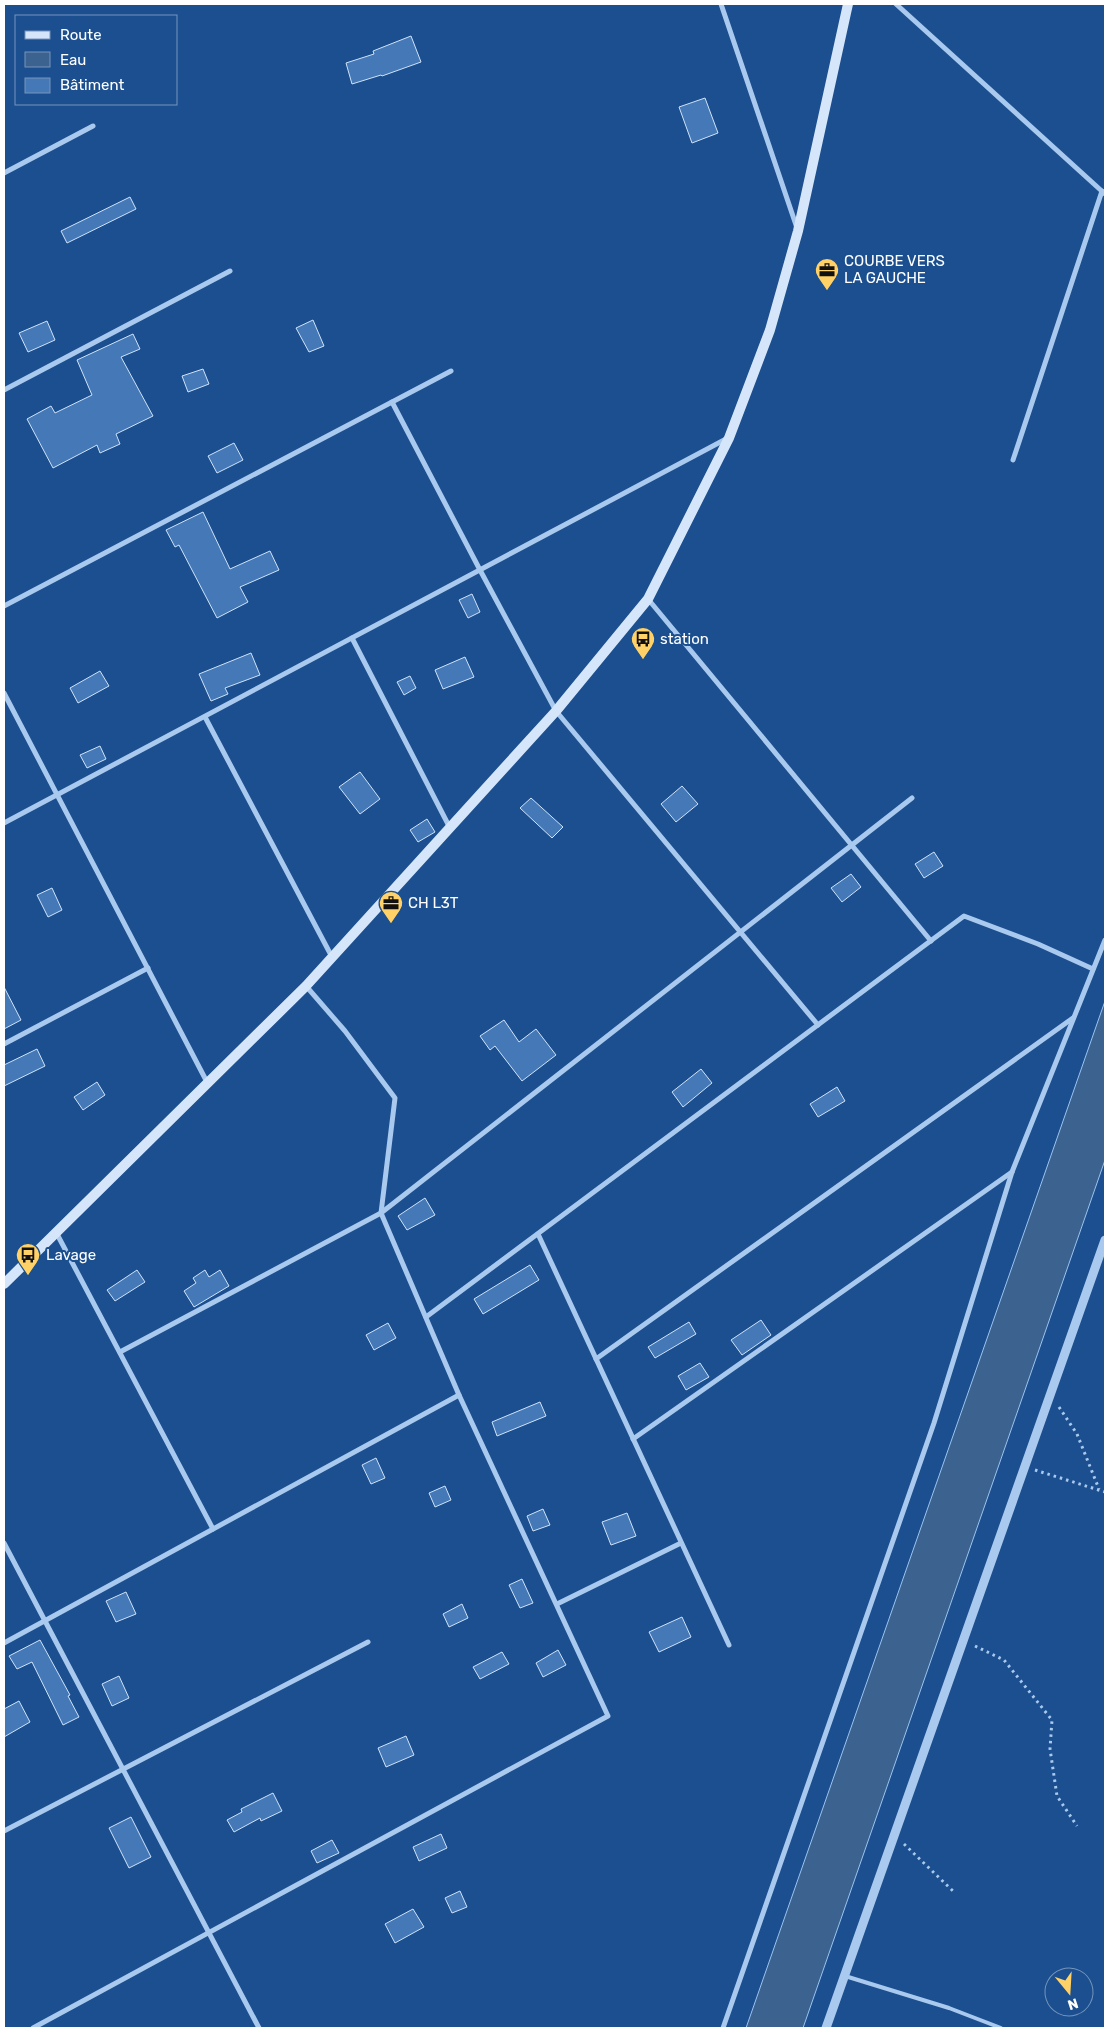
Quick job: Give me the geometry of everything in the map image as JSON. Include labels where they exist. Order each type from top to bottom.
[{"type":"main road","points":[[4,1284],[57,1234],[306,986],[556,711],[648,599],[729,438],[770,330],[798,231],[848,4]]},
{"type":"street","points":[[721,4],[798,231]]},
{"type":"street","points":[[896,4],[1104,192],[1013,460]]},
{"type":"street","points":[[4,173],[93,126]]},
{"type":"street","points":[[4,390],[230,271]]},
{"type":"street","points":[[4,606],[451,371]]},
{"type":"street","points":[[392,402],[556,711],[818,1025]]},
{"type":"street","points":[[4,823],[729,438]]},
{"type":"street","points":[[648,599],[931,941]]},
{"type":"street","points":[[352,638],[450,828]]},
{"type":"street","points":[[4,693],[208,1084]]},
{"type":"street","points":[[205,717],[332,957]]},
{"type":"street","points":[[120,1352],[381,1213],[912,798]]},
{"type":"street","points":[[426,1317],[964,916],[1038,944],[1094,969]]},
{"type":"street","points":[[723,2028],[934,1423],[1012,1172],[1105,940]]},
{"type":"street","points":[[4,1044],[148,968]]},
{"type":"street","points":[[33,2028],[608,1716],[459,1395],[381,1213],[395,1098],[345,1031],[306,986]]},
{"type":"street","points":[[596,1360],[1074,1017]]},
{"type":"street","points":[[633,1439],[1012,1172]]},
{"type":"street","points":[[57,1234],[213,1529]]},
{"type":"street","points":[[538,1234],[729,1645]]},
{"type":"street","points":[[826,2028],[1105,1240]]},
{"type":"street","points":[[4,1643],[459,1395]]},
{"type":"street","points":[[4,1543],[259,2028]]},
{"type":"street","points":[[557,1604],[681,1543]]},
{"type":"street","points":[[4,1831],[368,1642]]},
{"type":"lane","points":[[845,1976],[949,2008],[1000,2028]]},
{"type":"path","points":[[1050,1395],[1077,1434],[1099,1489]]},
{"type":"path","points":[[1025,1467],[1105,1492]]},
{"type":"path","points":[[963,1641],[1004,1660],[1052,1720],[1050,1749],[1057,1796],[1077,1826]]},
{"type":"path","points":[[894,1835],[953,1891]]},
{"type":"water","points":[[1105,1001],[1105,1160],[803,2028],[746,2028]]},
{"type":"building","points":[[411,36],[421,62],[352,84],[346,63],[374,54],[373,51]]},
{"type":"building","points":[[705,98],[718,133],[692,143],[679,107]]},
{"type":"building","points":[[130,197],[136,209],[67,243],[61,231]]},
{"type":"building","points":[[313,320],[324,346],[309,352],[296,328]]},
{"type":"building","points":[[47,321],[55,340],[28,352],[19,333]]},
{"type":"building","points":[[133,334],[140,349],[121,357],[153,416],[116,434],[120,444],[100,453],[97,445],[53,468],[27,419],[51,406],[55,413],[92,395],[77,360]]},
{"type":"building","points":[[203,369],[209,384],[188,392],[182,376]]},
{"type":"building","points":[[234,443],[243,460],[217,473],[208,456]]},
{"type":"building","points":[[203,512],[230,569],[270,551],[279,570],[240,587],[248,602],[217,618],[179,545],[175,547],[166,530]]},
{"type":"building","points":[[472,594],[480,612],[468,618],[459,600]]},
{"type":"building","points":[[251,653],[260,675],[225,688],[228,694],[211,701],[199,674]]},
{"type":"building","points":[[465,657],[474,677],[443,689],[435,670]]},
{"type":"building","points":[[100,671],[109,686],[78,703],[70,688]]},
{"type":"building","points":[[410,676],[416,688],[404,695],[397,682]]},
{"type":"building","points":[[100,746],[106,759],[87,768],[80,755]]},
{"type":"building","points":[[360,772],[380,799],[360,814],[339,787]]},
{"type":"building","points":[[682,786],[698,804],[676,822],[661,804]]},
{"type":"building","points":[[531,798],[563,827],[552,838],[520,808]]},
{"type":"building","points":[[427,819],[435,832],[418,842],[410,830]]},
{"type":"building","points":[[934,852],[943,866],[924,878],[915,864]]},
{"type":"building","points":[[851,874],[861,887],[842,902],[831,888]]},
{"type":"building","points":[[52,888],[62,910],[48,917],[37,895]]},
{"type":"building","points":[[4,987],[21,1020],[4,1029]]},
{"type":"building","points":[[504,1020],[519,1042],[536,1029],[556,1055],[522,1081],[495,1046],[490,1050],[480,1036]]},
{"type":"building","points":[[37,1049],[45,1066],[4,1086],[4,1065]]},
{"type":"building","points":[[701,1069],[712,1083],[683,1107],[672,1092]]},
{"type":"building","points":[[97,1082],[105,1095],[83,1110],[74,1097]]},
{"type":"building","points":[[837,1087],[845,1101],[818,1117],[810,1104]]},
{"type":"building","points":[[425,1198],[435,1215],[407,1230],[398,1216]]},
{"type":"building","points":[[530,1265],[539,1280],[483,1314],[474,1299]]},
{"type":"building","points":[[137,1270],[145,1282],[115,1301],[107,1290]]},
{"type":"building","points":[[205,1270],[209,1277],[220,1270],[229,1286],[194,1307],[184,1291],[196,1283],[193,1278]]},
{"type":"building","points":[[761,1320],[771,1335],[742,1355],[731,1340]]},
{"type":"building","points":[[689,1322],[696,1334],[655,1358],[648,1347]]},
{"type":"building","points":[[388,1323],[396,1338],[374,1350],[366,1335]]},
{"type":"building","points":[[700,1363],[709,1377],[686,1390],[678,1376]]},
{"type":"building","points":[[540,1402],[546,1416],[497,1436],[492,1422]]},
{"type":"building","points":[[376,1458],[385,1478],[371,1484],[362,1465]]},
{"type":"building","points":[[445,1486],[451,1500],[435,1507],[429,1493]]},
{"type":"building","points":[[543,1509],[550,1525],[533,1531],[527,1516]]},
{"type":"building","points":[[627,1513],[636,1536],[611,1545],[602,1522]]},
{"type":"building","points":[[522,1579],[533,1603],[520,1608],[509,1585]]},
{"type":"building","points":[[126,1592],[136,1614],[116,1622],[106,1601]]},
{"type":"building","points":[[462,1604],[468,1618],[449,1627],[443,1614]]},
{"type":"building","points":[[682,1617],[691,1637],[659,1652],[649,1632]]},
{"type":"building","points":[[40,1640],[70,1695],[68,1696],[79,1717],[63,1725],[32,1662],[17,1669],[9,1656]]},
{"type":"building","points":[[558,1650],[566,1665],[543,1677],[536,1663]]},
{"type":"building","points":[[502,1652],[509,1664],[480,1679],[473,1667]]},
{"type":"building","points":[[119,1676],[129,1698],[112,1706],[102,1684]]},
{"type":"building","points":[[19,1701],[30,1722],[4,1737],[4,1709]]},
{"type":"building","points":[[406,1736],[414,1755],[386,1767],[378,1748]]},
{"type":"building","points":[[273,1793],[282,1811],[261,1821],[260,1818],[234,1832],[227,1820],[242,1812],[241,1809]]},
{"type":"building","points":[[131,1817],[151,1857],[129,1868],[109,1828]]},
{"type":"building","points":[[441,1834],[447,1848],[419,1861],[413,1847]]},
{"type":"building","points":[[332,1840],[339,1853],[317,1863],[311,1851]]},
{"type":"building","points":[[460,1891],[467,1907],[452,1913],[445,1898]]},
{"type":"building","points":[[413,1909],[424,1927],[395,1943],[385,1924]]},
{"type":"place","name":"COURBE VERS LA GAUCHE","points":[[827,291]]},
{"type":"place","name":"station","points":[[643,660]]},
{"type":"place","name":"CH L3T","points":[[391,924]]},
{"type":"place","name":"Lavage","points":[[28,1276]]}]
